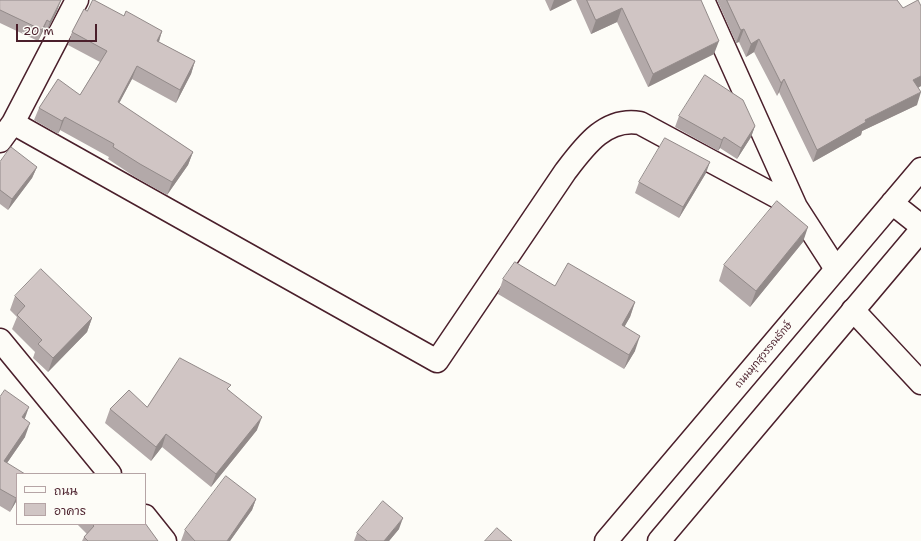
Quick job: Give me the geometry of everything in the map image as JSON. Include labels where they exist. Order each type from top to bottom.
[{"type":"street","points":[[0,141],[13,123],[77,0]]},
{"type":"street","points":[[703,0],[796,207],[836,269]]},
{"type":"street","points":[[13,123],[437,361],[565,172],[588,143],[603,131],[618,123],[630,121],[640,123],[796,207]]},
{"type":"street","name":"ถนนมุกสุวรรณรักษ์","points":[[606,541],[921,169]]},
{"type":"street","points":[[659,541],[921,228],[892,204]]},
{"type":"street","points":[[853,310],[921,383]]},
{"type":"street","points":[[0,340],[109,473]]},
{"type":"street","points":[[146,517],[165,541]]},
{"type":"building","points":[[0,0],[61,0],[50,22],[47,20],[42,30],[0,10]]},
{"type":"building","points":[[93,0],[124,16],[126,11],[162,31],[157,41],[195,61],[180,90],[137,66],[118,102],[193,152],[172,182],[113,147],[114,144],[65,117],[62,121],[39,108],[58,79],[80,95],[107,51],[72,32],[84,9],[87,11]]},
{"type":"building","points":[[587,0],[701,0],[719,41],[653,74],[622,8],[596,20]]},
{"type":"building","points":[[727,0],[897,0],[903,8],[918,0],[921,6],[921,76],[913,80],[921,92],[865,120],[866,122],[817,150],[784,79],[781,83],[759,39],[751,44],[744,29],[741,30]]},
{"type":"building","points":[[705,75],[743,100],[755,126],[741,148],[724,137],[722,140],[679,116]]},
{"type":"building","points":[[665,138],[710,162],[683,207],[639,182]]},
{"type":"building","points":[[11,147],[37,167],[12,199],[0,190],[0,162]]},
{"type":"building","points":[[777,201],[808,227],[756,291],[724,265]]},
{"type":"building","points":[[515,262],[555,286],[568,263],[635,302],[622,325],[640,336],[629,355],[503,279]]},
{"type":"building","points":[[41,269],[92,318],[53,358],[38,344],[42,340],[17,315],[25,306],[15,296]]},
{"type":"building","points":[[180,358],[231,385],[227,389],[262,417],[216,474],[166,434],[156,447],[110,409],[129,390],[147,407]]},
{"type":"building","points":[[5,390],[29,407],[22,417],[30,423],[4,461],[23,473],[16,473],[16,498],[0,489],[0,397]]},
{"type":"building","points":[[226,476],[256,499],[227,541],[195,541],[185,530]]},
{"type":"building","points":[[383,501],[403,518],[384,541],[367,541],[357,533]]},
{"type":"building","points":[[146,524],[158,541],[88,541],[84,537],[94,526],[93,525]]},
{"type":"building","points":[[497,528],[512,541],[485,541]]}]
